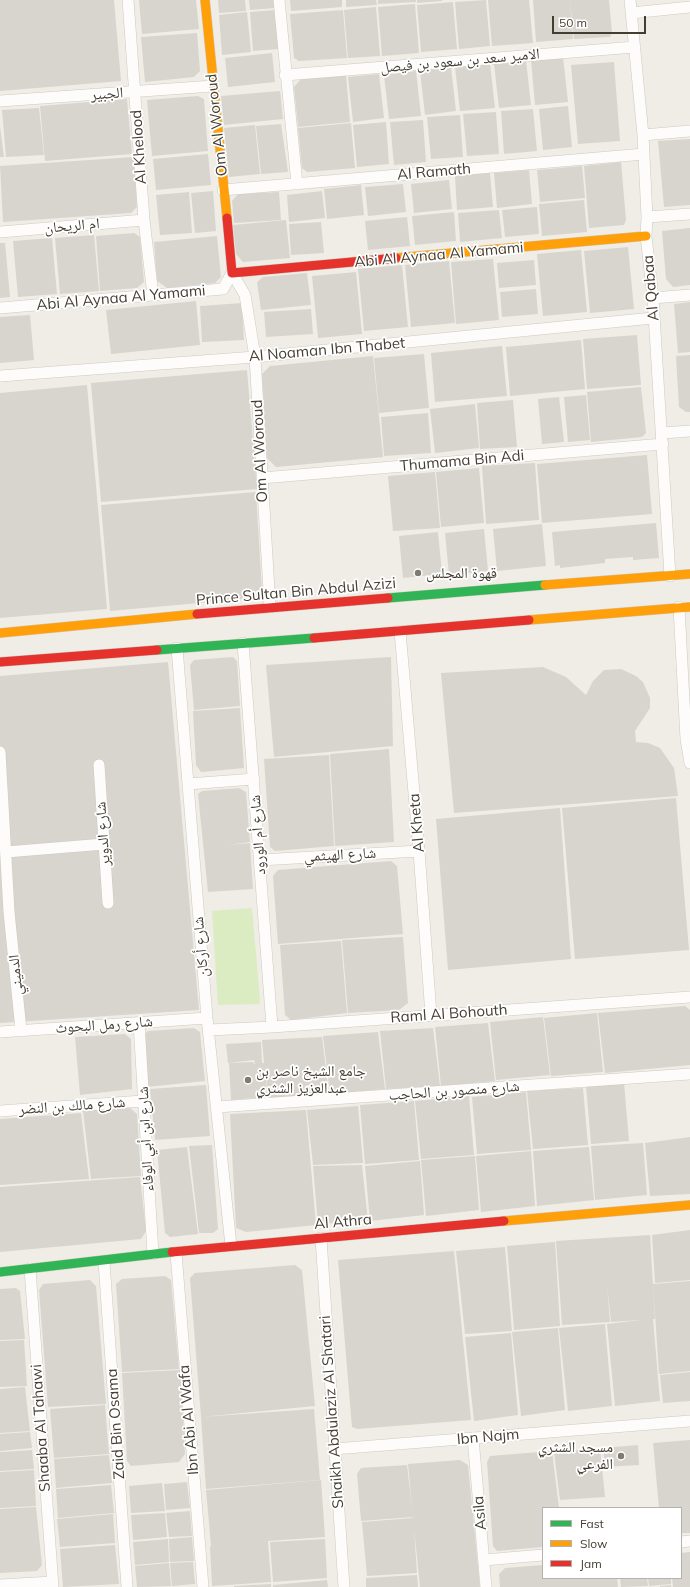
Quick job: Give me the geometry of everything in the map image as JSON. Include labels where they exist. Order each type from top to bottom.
[{"type":"street","name":"Al Khelood","points":[[128,0],[144,220],[153,294]]},
{"type":"street","name":"Om Al Woroud","points":[[205,0],[232,273],[245,295],[255,357],[270,607]]},
{"type":"street","points":[[279,0],[285,75],[297,184]]},
{"type":"street","name":"Al Qabaa","points":[[630,0],[643,135],[647,218],[646,236],[653,298],[653,318],[663,439],[670,576]]},
{"type":"street","points":[[631,13],[690,7]]},
{"type":"street","name":"الامير سعد بن سعود بن فيصل","points":[[285,75],[635,47]]},
{"type":"street","name":"الجبير","points":[[0,101],[213,86]]},
{"type":"street","points":[[643,135],[690,131]]},
{"type":"street","name":"Al Ramath","points":[[223,190],[644,154]]},
{"type":"street","points":[[647,218],[690,214]]},
{"type":"street","name":"ام الريحان","points":[[0,232],[144,220]]},
{"type":"street","name":"Abi Al Aynaa Al Yamami","points":[[0,308],[223,288],[232,273],[646,236]]},
{"type":"street","points":[[653,298],[690,295]]},
{"type":"street","name":"Al Noaman Ibn Thabet","points":[[0,376],[255,357],[653,318]]},
{"type":"street","name":"Thumama Bin Adi","points":[[262,478],[663,439],[690,431]]},
{"type":"street","name":"Prince Sultan Bin Abdul Azizi","points":[[0,634],[270,607],[690,574]]},
{"type":"street","points":[[0,662],[400,631],[690,606]]},
{"type":"street","points":[[679,607],[690,763]]},
{"type":"street","name":"Al Kheta","points":[[400,631],[419,851],[431,1015]]},
{"type":"street","name":"شارع أم الورود","points":[[243,643],[272,1027]]},
{"type":"street","name":"شارع أركان","points":[[177,648],[207,1018],[231,1246]]},
{"type":"street","name":"الدميني","points":[[0,752],[6,852],[5,912],[21,1030]]},
{"type":"street","name":"شارع الدوير","points":[[99,765],[108,903]]},
{"type":"street","points":[[188,784],[254,779]]},
{"type":"street","points":[[6,852],[104,844]]},
{"type":"street","name":"شارع الهيثمي","points":[[260,860],[419,851]]},
{"type":"street","name":"Raml Al Bohouth","points":[[209,1030],[272,1027],[690,997]]},
{"type":"street","name":"شارع رمل البحوث","points":[[0,1032],[207,1018]]},
{"type":"street","name":"شارع ابن أبي الوفاء","points":[[139,1023],[153,1254]]},
{"type":"street","name":"شارع منصور بن الحاجب","points":[[217,1107],[690,1074]]},
{"type":"street","name":"شارع مالك بن النضر","points":[[0,1111],[144,1101]]},
{"type":"street","name":"Al Athra","points":[[0,1272],[104,1262],[153,1254],[176,1253],[231,1246],[690,1205]]},
{"type":"street","name":"Shaikh Abdulaziz Al Shatari","points":[[321,1238],[344,1587]]},
{"type":"street","name":"Ibn Abi Al Wafa","points":[[176,1253],[203,1587]]},
{"type":"street","name":"Zaid Bin Osama","points":[[104,1262],[127,1587]]},
{"type":"street","name":"Shaaba Al Tahawi","points":[[30,1269],[52,1584]]},
{"type":"street","name":"Ibn Najm","points":[[334,1449],[690,1421]]},
{"type":"street","name":"Asila","points":[[474,1438],[486,1587]]},
{"type":"street","points":[[484,1560],[542,1555]]},
{"type":"street","points":[[0,1585],[52,1584]]},
{"type":"green space","points":[[252,908],[260,1000],[259,1004],[218,1005],[212,911]]},
{"type":"building","points":[[0,0],[114,0],[121,81],[0,91]]},
{"type":"building","points":[[139,0],[196,0],[199,29],[142,34]]},
{"type":"building","points":[[218,0],[245,0],[246,11],[219,13]]},
{"type":"building","points":[[249,0],[274,0],[275,8],[250,10]]},
{"type":"building","points":[[290,0],[342,0],[342,7],[291,11]]},
{"type":"building","points":[[346,0],[376,0],[377,5],[346,7]]},
{"type":"building","points":[[378,0],[416,0],[416,2],[378,4]]},
{"type":"building","points":[[417,0],[442,0],[442,1],[417,3]]},
{"type":"building","points":[[486,0],[490,46],[459,49],[455,2]]},
{"type":"building","points":[[488,0],[529,0],[533,43],[492,46]]},
{"type":"building","points":[[533,0],[570,0],[573,39],[536,42]]},
{"type":"building","points":[[570,0],[609,0],[612,33],[610,37],[574,39]]},
{"type":"building","points":[[453,2],[457,49],[421,52],[417,5]]},
{"type":"building","points":[[415,4],[419,53],[382,56],[378,7]]},
{"type":"building","points":[[376,7],[380,56],[348,58],[344,10]]},
{"type":"building","points":[[275,10],[279,49],[253,51],[250,12]]},
{"type":"building","points":[[343,10],[347,58],[299,61],[294,58],[290,14]]},
{"type":"building","points":[[247,12],[251,52],[222,55],[219,15]]},
{"type":"building","points":[[197,33],[200,71],[194,77],[145,82],[141,37]]},
{"type":"building","points":[[272,53],[275,82],[228,87],[225,58]]},
{"type":"building","points":[[563,57],[568,102],[535,105],[531,60]]},
{"type":"building","points":[[526,60],[531,105],[499,108],[494,64]]},
{"type":"building","points":[[614,62],[620,141],[578,144],[571,65]]},
{"type":"building","points":[[490,63],[495,108],[460,111],[455,67]]},
{"type":"building","points":[[451,67],[456,111],[425,115],[420,71]]},
{"type":"building","points":[[416,71],[421,116],[389,119],[384,75]]},
{"type":"building","points":[[379,74],[384,118],[353,122],[348,77]]},
{"type":"building","points":[[346,75],[350,122],[298,127],[294,87],[301,79]]},
{"type":"building","points":[[280,91],[283,119],[224,125],[221,96]]},
{"type":"building","points":[[198,96],[204,99],[208,151],[152,156],[147,100]]},
{"type":"building","points":[[127,99],[132,154],[45,161],[40,106]]},
{"type":"building","points":[[568,106],[572,147],[543,150],[539,109]]},
{"type":"building","points":[[39,108],[44,155],[6,157],[2,110]]},
{"type":"building","points":[[533,109],[537,151],[504,154],[501,111]]},
{"type":"building","points":[[496,112],[499,154],[467,156],[463,114]]},
{"type":"building","points":[[460,115],[463,157],[431,159],[427,117]]},
{"type":"building","points":[[423,120],[426,162],[394,165],[390,122]]},
{"type":"building","points":[[386,122],[389,164],[357,167],[353,125]]},
{"type":"building","points":[[351,123],[355,168],[307,172],[302,168],[298,128]]},
{"type":"building","points":[[281,124],[288,172],[261,174],[256,126]]},
{"type":"building","points":[[255,125],[260,174],[229,177],[224,128]]},
{"type":"building","points":[[0,126],[4,157],[0,157]]},
{"type":"building","points":[[690,139],[690,205],[664,207],[658,141]]},
{"type":"building","points":[[208,154],[211,185],[156,190],[153,159]]},
{"type":"building","points":[[134,157],[137,207],[131,213],[3,222],[0,166]]},
{"type":"building","points":[[621,162],[626,220],[624,225],[589,228],[584,166]]},
{"type":"building","points":[[582,166],[585,198],[540,202],[537,170]]},
{"type":"building","points":[[529,170],[532,204],[497,208],[494,173]]},
{"type":"building","points":[[490,173],[493,207],[457,210],[455,176]]},
{"type":"building","points":[[449,180],[452,209],[414,213],[411,184]]},
{"type":"building","points":[[403,184],[406,212],[368,216],[365,187]]},
{"type":"building","points":[[361,185],[364,215],[327,219],[324,189]]},
{"type":"building","points":[[213,191],[216,231],[195,233],[191,193]]},
{"type":"building","points":[[322,191],[325,218],[289,222],[287,195]]},
{"type":"building","points":[[189,192],[192,233],[160,235],[156,195]]},
{"type":"building","points":[[279,192],[281,220],[234,223],[232,201],[238,194]]},
{"type":"building","points":[[584,200],[587,232],[542,236],[539,204]]},
{"type":"building","points":[[537,207],[539,234],[505,237],[502,210]]},
{"type":"building","points":[[499,210],[502,238],[460,242],[458,213]]},
{"type":"building","points":[[454,212],[456,241],[415,245],[412,216]]},
{"type":"building","points":[[407,217],[410,246],[368,250],[365,221]]},
{"type":"building","points":[[286,220],[290,258],[243,262],[236,254],[233,225]]},
{"type":"building","points":[[321,222],[324,253],[291,255],[289,224]]},
{"type":"building","points":[[690,228],[690,285],[673,287],[666,279],[662,231]]},
{"type":"building","points":[[134,233],[140,237],[144,282],[137,288],[100,291],[96,236]]},
{"type":"building","points":[[94,235],[99,291],[60,294],[55,238]]},
{"type":"building","points":[[217,236],[221,277],[215,283],[167,288],[157,281],[154,242]]},
{"type":"building","points":[[52,238],[57,294],[18,297],[13,241]]},
{"type":"building","points":[[0,243],[5,243],[10,297],[0,298]]},
{"type":"building","points":[[628,247],[634,309],[590,313],[584,251]]},
{"type":"building","points":[[581,250],[587,312],[543,316],[537,254]]},
{"type":"building","points":[[493,259],[499,320],[456,324],[451,262]]},
{"type":"building","points":[[534,260],[536,285],[499,288],[497,263]]},
{"type":"building","points":[[449,261],[455,323],[411,327],[405,265]]},
{"type":"building","points":[[402,265],[408,327],[364,331],[358,269]]},
{"type":"building","points":[[356,272],[362,334],[318,338],[312,276]]},
{"type":"building","points":[[307,273],[311,305],[261,310],[257,282],[263,277]]},
{"type":"building","points":[[536,289],[538,314],[502,317],[500,292]]},
{"type":"building","points":[[196,301],[200,345],[111,354],[106,310]]},
{"type":"building","points":[[690,302],[690,352],[678,353],[674,304]]},
{"type":"building","points":[[242,303],[244,340],[202,342],[200,306]]},
{"type":"building","points":[[311,309],[313,334],[266,337],[264,312]]},
{"type":"building","points":[[30,315],[34,360],[0,363],[0,317]]},
{"type":"building","points":[[637,335],[641,385],[587,389],[583,339]]},
{"type":"building","points":[[581,340],[585,389],[510,396],[506,347]]},
{"type":"building","points":[[502,346],[507,396],[435,402],[431,353]]},
{"type":"building","points":[[424,354],[429,408],[379,413],[374,358]]},
{"type":"building","points":[[690,355],[690,412],[686,412],[679,407],[676,356]]},
{"type":"building","points":[[373,356],[383,457],[276,467],[267,458],[262,374],[270,366]]},
{"type":"building","points":[[247,370],[257,489],[101,502],[91,383]]},
{"type":"building","points":[[87,385],[107,609],[0,618],[0,393]]},
{"type":"building","points":[[641,387],[646,433],[642,437],[591,442],[587,392]]},
{"type":"building","points":[[586,395],[590,440],[568,442],[564,397]]},
{"type":"building","points":[[559,397],[564,442],[542,444],[538,399]]},
{"type":"building","points":[[513,400],[517,447],[480,449],[477,403]]},
{"type":"building","points":[[475,404],[479,448],[435,453],[430,409]]},
{"type":"building","points":[[428,413],[431,453],[384,456],[381,417]]},
{"type":"building","points":[[647,455],[652,514],[542,523],[537,464]]},
{"type":"building","points":[[535,463],[539,520],[486,524],[482,466]]},
{"type":"building","points":[[479,468],[484,523],[441,527],[436,472]]},
{"type":"building","points":[[435,472],[440,528],[393,531],[388,476]]},
{"type":"building","points":[[256,492],[262,591],[255,598],[110,611],[101,505]]},
{"type":"building","points":[[656,523],[659,558],[633,560],[633,557],[605,559],[605,563],[560,568],[560,565],[555,566],[552,532]]},
{"type":"building","points":[[542,524],[546,566],[497,571],[493,529]]},
{"type":"building","points":[[484,529],[488,571],[449,575],[445,533]]},
{"type":"building","points":[[438,532],[442,574],[403,578],[399,536]]},
{"type":"building","points":[[233,657],[237,661],[240,706],[194,710],[190,665],[194,660]]},
{"type":"building","points":[[391,657],[393,746],[274,757],[266,665]]},
{"type":"building","points":[[168,662],[199,1010],[0,1023],[0,676]]},
{"type":"building","points":[[543,667],[566,677],[586,695],[593,681],[604,670],[621,669],[636,676],[643,682],[650,698],[650,708],[635,731],[636,742],[648,743],[660,748],[674,768],[678,796],[454,813],[441,673]]},
{"type":"building","points":[[240,708],[244,768],[201,772],[196,765],[193,711]]},
{"type":"building","points":[[389,749],[394,842],[335,846],[330,754]]},
{"type":"building","points":[[329,755],[334,846],[275,851],[270,847],[264,759]]},
{"type":"building","points":[[239,788],[246,792],[250,842],[228,845],[250,843],[253,889],[208,892],[198,794],[202,791]]},
{"type":"building","points":[[676,798],[689,950],[575,959],[562,808]]},
{"type":"building","points":[[560,808],[571,959],[448,970],[436,819]]},
{"type":"building","points":[[391,861],[397,866],[403,934],[278,944],[273,876],[278,870]]},
{"type":"building","points":[[403,937],[408,1003],[399,1010],[348,1013],[342,940]]},
{"type":"building","points":[[341,941],[347,1013],[291,1020],[285,1015],[280,945]]},
{"type":"building","points":[[685,1006],[690,1010],[690,1065],[605,1073],[598,1013]]},
{"type":"building","points":[[597,1013],[603,1072],[551,1076],[544,1018]]},
{"type":"building","points":[[543,1017],[550,1075],[496,1080],[490,1022]]},
{"type":"building","points":[[488,1023],[495,1081],[441,1086],[435,1027]]},
{"type":"building","points":[[194,1028],[200,1032],[205,1081],[147,1087],[143,1036],[148,1031]]},
{"type":"building","points":[[433,1028],[440,1086],[386,1089],[380,1031]]},
{"type":"building","points":[[378,1032],[385,1089],[330,1094],[323,1036]]},
{"type":"building","points":[[125,1034],[131,1039],[132,1089],[80,1095],[75,1037]]},
{"type":"building","points":[[322,1037],[329,1095],[268,1099],[265,1065],[267,1097],[231,1100],[229,1063],[253,1062],[255,1064],[254,1060],[228,1063],[226,1044],[261,1042],[262,1063],[264,1063],[262,1040]]},
{"type":"building","points":[[624,1083],[629,1141],[591,1144],[586,1086]]},
{"type":"building","points":[[206,1085],[210,1136],[155,1140],[150,1089]]},
{"type":"building","points":[[583,1088],[588,1145],[533,1149],[527,1091]]},
{"type":"building","points":[[526,1092],[531,1150],[477,1154],[472,1097]]},
{"type":"building","points":[[469,1096],[474,1155],[421,1159],[415,1101]]},
{"type":"building","points":[[414,1101],[419,1160],[365,1164],[360,1105]]},
{"type":"building","points":[[358,1106],[363,1163],[313,1165],[307,1110]]},
{"type":"building","points":[[129,1107],[137,1114],[141,1176],[91,1179],[83,1111]]},
{"type":"building","points":[[306,1110],[316,1225],[246,1232],[236,1228],[230,1114]]},
{"type":"building","points":[[81,1113],[89,1179],[0,1185],[0,1119]]},
{"type":"building","points":[[690,1137],[690,1194],[650,1196],[645,1143]]},
{"type":"building","points":[[643,1143],[647,1195],[595,1200],[591,1146]]},
{"type":"building","points":[[212,1145],[218,1229],[213,1233],[199,1233],[189,1146]]},
{"type":"building","points":[[187,1147],[198,1234],[170,1237],[165,1233],[157,1150]]},
{"type":"building","points":[[589,1147],[594,1200],[537,1206],[533,1151]]},
{"type":"building","points":[[531,1151],[535,1206],[481,1212],[476,1156]]},
{"type":"building","points":[[475,1156],[479,1210],[426,1216],[421,1160]]},
{"type":"building","points":[[420,1161],[424,1215],[370,1221],[365,1166]]},
{"type":"building","points":[[362,1165],[368,1221],[318,1224],[313,1166]]},
{"type":"building","points":[[140,1177],[146,1231],[141,1239],[0,1252],[0,1187]]},
{"type":"building","points":[[690,1230],[690,1280],[655,1283],[652,1235]]},
{"type":"building","points":[[650,1235],[655,1319],[653,1319],[660,1401],[615,1406],[607,1324],[640,1320],[611,1322],[607,1285],[610,1322],[562,1325],[556,1241]]},
{"type":"building","points":[[555,1242],[560,1326],[514,1330],[507,1246]]},
{"type":"building","points":[[505,1247],[512,1331],[465,1334],[456,1251]]},
{"type":"building","points":[[454,1251],[471,1420],[357,1429],[352,1427],[338,1260]]},
{"type":"building","points":[[295,1265],[302,1270],[315,1406],[201,1417],[190,1278],[195,1273]]},
{"type":"building","points":[[165,1276],[171,1280],[179,1369],[122,1372],[116,1284],[122,1279]]},
{"type":"building","points":[[90,1280],[96,1286],[106,1404],[48,1407],[39,1290],[43,1284]]},
{"type":"building","points":[[690,1281],[690,1371],[659,1374],[653,1284]]},
{"type":"building","points":[[16,1288],[20,1291],[25,1339],[0,1340],[0,1289]]},
{"type":"building","points":[[605,1324],[612,1406],[568,1411],[559,1328]]},
{"type":"building","points":[[558,1328],[565,1410],[521,1416],[512,1332]]},
{"type":"building","points":[[511,1333],[518,1415],[474,1421],[465,1337]]},
{"type":"building","points":[[24,1340],[27,1386],[0,1387],[0,1341]]},
{"type":"building","points":[[180,1370],[185,1454],[179,1462],[131,1466],[127,1461],[122,1373]]},
{"type":"building","points":[[690,1372],[690,1401],[663,1403],[660,1375]]},
{"type":"building","points":[[25,1387],[30,1431],[0,1433],[0,1389]]},
{"type":"building","points":[[105,1405],[109,1454],[54,1458],[50,1409]]},
{"type":"building","points":[[314,1409],[320,1480],[206,1489],[201,1417]]},
{"type":"building","points":[[30,1432],[32,1448],[0,1451],[0,1434]]},
{"type":"building","points":[[690,1440],[690,1533],[682,1533],[682,1507],[659,1507],[653,1443]]},
{"type":"building","name":"مسجد الشثري الفرعي","points":[[638,1445],[639,1465],[605,1467],[603,1448]]},
{"type":"building","points":[[600,1448],[605,1497],[560,1500],[554,1452]]},
{"type":"building","points":[[32,1450],[34,1469],[0,1471],[0,1452]]},
{"type":"building","points":[[552,1451],[559,1507],[542,1507],[542,1547],[497,1551],[493,1546],[487,1462],[490,1456]]},
{"type":"building","points":[[109,1455],[112,1483],[56,1488],[54,1459]]},
{"type":"building","points":[[460,1460],[468,1465],[480,1587],[420,1587],[414,1528],[417,1573],[367,1576],[362,1522],[413,1518],[408,1464]]},
{"type":"building","points":[[407,1465],[413,1517],[361,1521],[357,1474],[361,1468]]},
{"type":"building","points":[[34,1470],[36,1506],[0,1508],[0,1472]]},
{"type":"building","points":[[321,1480],[325,1537],[268,1541],[271,1582],[212,1586],[211,1546],[206,1490]]},
{"type":"building","points":[[187,1482],[190,1508],[166,1510],[164,1484]]},
{"type":"building","points":[[162,1483],[165,1511],[131,1513],[129,1486]]},
{"type":"building","points":[[111,1485],[114,1513],[58,1518],[56,1489]]},
{"type":"building","points":[[36,1507],[42,1565],[37,1571],[0,1573],[0,1509]]},
{"type":"building","points":[[190,1511],[192,1536],[169,1537],[166,1513]]},
{"type":"building","points":[[165,1513],[167,1537],[133,1540],[131,1515]]},
{"type":"building","points":[[113,1514],[115,1543],[60,1547],[57,1519]]},
{"type":"building","points":[[192,1537],[194,1561],[170,1562],[169,1539]]},
{"type":"building","points":[[168,1539],[169,1562],[135,1565],[133,1542]]},
{"type":"building","points":[[325,1539],[327,1578],[273,1582],[270,1542]]},
{"type":"building","points":[[115,1545],[119,1584],[63,1587],[60,1549]]},
{"type":"building","points":[[690,1552],[690,1587],[673,1587],[672,1579],[682,1579],[682,1553]]},
{"type":"building","points":[[193,1562],[195,1584],[172,1586],[170,1563]]},
{"type":"building","points":[[169,1563],[171,1586],[137,1587],[135,1566]]},
{"type":"building","points":[[542,1565],[542,1579],[617,1579],[618,1587],[500,1587],[499,1574],[505,1568]]},
{"type":"building","points":[[417,1575],[418,1587],[366,1587],[366,1578]]},
{"type":"building","points":[[620,1579],[647,1579],[648,1586],[621,1587]]},
{"type":"building","points":[[648,1579],[671,1579],[671,1584],[649,1586]]},
{"type":"building","points":[[327,1580],[328,1587],[273,1587],[273,1585]]},
{"type":"building","points":[[271,1584],[271,1587],[234,1587],[234,1586]]},
{"type":"building","points":[[671,1585],[671,1587],[660,1587],[660,1586]]},
{"type":"traffic: fast","points":[[388,598],[545,585]]},
{"type":"traffic: fast","points":[[157,650],[314,638]]},
{"type":"traffic: fast","points":[[0,1272],[172,1252]]},
{"type":"traffic: slow","points":[[205,0],[227,218]]},
{"type":"traffic: slow","points":[[396,258],[646,236]]},
{"type":"traffic: slow","points":[[545,585],[690,574]]},
{"type":"traffic: slow","points":[[529,620],[690,607]]},
{"type":"traffic: slow","points":[[0,633],[197,614]]},
{"type":"traffic: slow","points":[[504,1221],[690,1205]]},
{"type":"traffic: jam","points":[[227,218],[232,273],[396,258]]},
{"type":"traffic: jam","points":[[197,614],[388,598]]},
{"type":"traffic: jam","points":[[314,638],[529,620]]},
{"type":"traffic: jam","points":[[0,662],[157,650]]},
{"type":"traffic: jam","points":[[172,1252],[504,1221]]},
{"type":"place","name":"قهوة المجلس","points":[[418,573]]},
{"type":"place","name":"جامع الشيخ ناصر بن عبدالعزيز الشثري","points":[[248,1080]]},
{"type":"place","name":"مسجد الشثري الفرعي","points":[[621,1456]]}]
